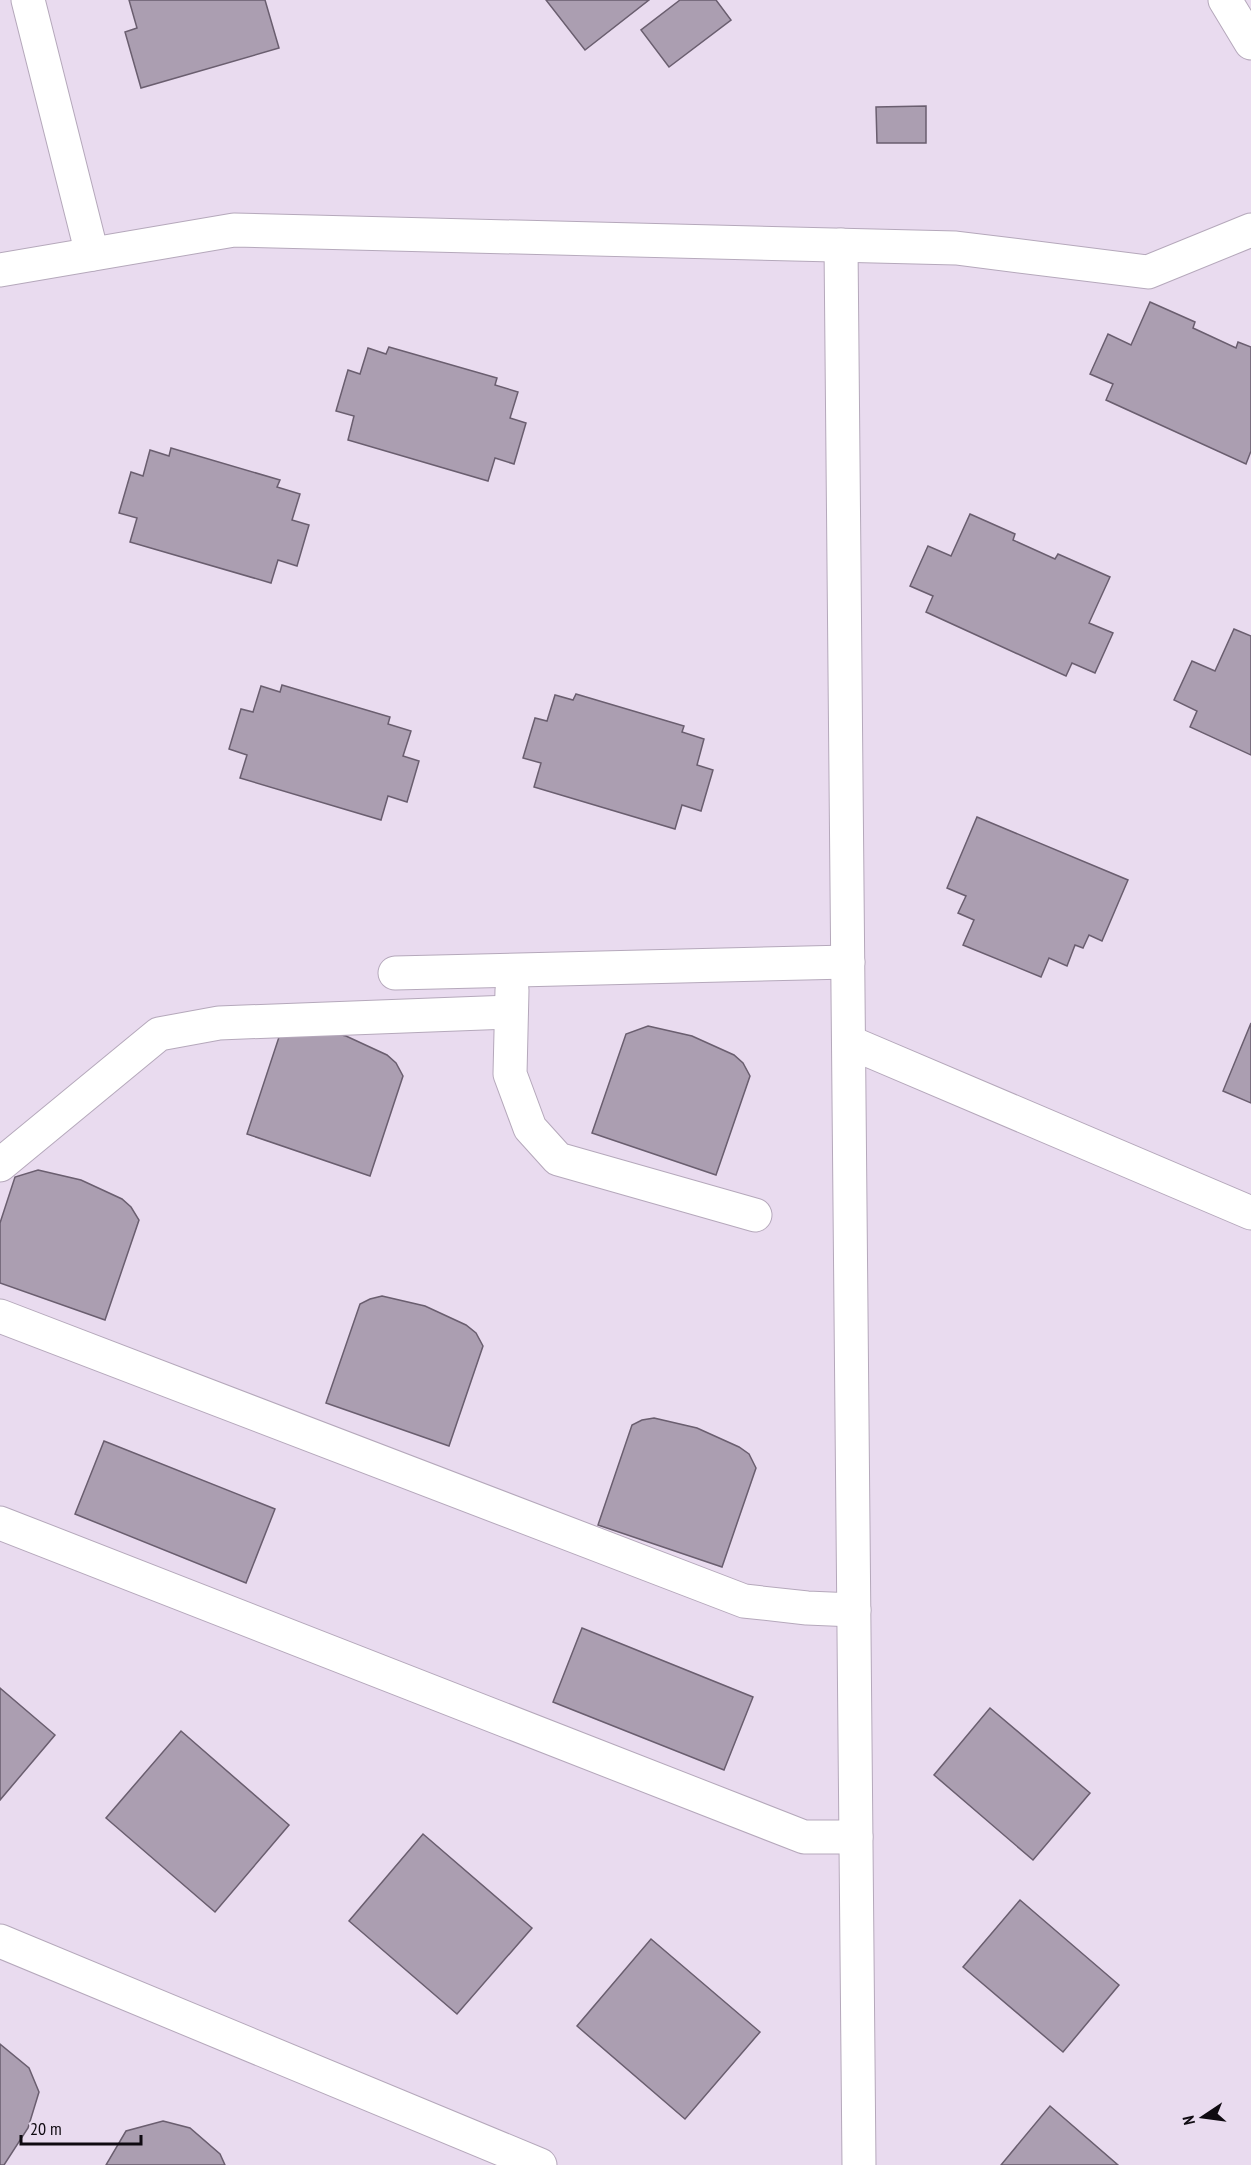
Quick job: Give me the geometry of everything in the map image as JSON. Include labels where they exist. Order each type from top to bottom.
[{"type":"street","points":[[28,0],[92,254]]},
{"type":"street","points":[[1225,0],[1251,43]]},
{"type":"street","points":[[0,270],[234,230],[956,248],[1148,272],[1251,230]]},
{"type":"street","points":[[842,245],[859,2165]]},
{"type":"street","points":[[395,973],[848,962]]},
{"type":"street","points":[[512,970],[510,1074],[530,1128],[558,1159],[755,1215]]},
{"type":"street","points":[[0,1165],[159,1034],[219,1023],[511,1012]]},
{"type":"street","points":[[849,1042],[1251,1213]]},
{"type":"street","points":[[0,1316],[744,1602],[854,1610]]},
{"type":"street","points":[[0,1523],[804,1837],[856,1836]]},
{"type":"street","points":[[0,1941],[540,2165]]},
{"type":"building","points":[[129,0],[265,0],[279,48],[141,88],[125,32],[137,28]]},
{"type":"building","points":[[546,0],[649,0],[585,50]]},
{"type":"building","points":[[680,0],[716,0],[731,20],[669,67],[641,30]]},
{"type":"building","points":[[926,106],[926,143],[877,143],[876,107]]},
{"type":"building","points":[[1150,302],[1195,322],[1193,328],[1236,348],[1238,342],[1251,347],[1251,451],[1246,464],[1106,400],[1113,384],[1090,374],[1108,334],[1131,345]]},
{"type":"building","points":[[389,347],[497,378],[495,385],[518,392],[510,418],[526,423],[514,464],[495,458],[488,481],[348,440],[354,416],[336,411],[348,370],[360,374],[368,348],[386,354]]},
{"type":"building","points":[[171,448],[280,480],[277,487],[300,494],[292,520],[309,525],[297,566],[278,560],[271,583],[130,542],[137,518],[119,513],[131,472],[143,476],[150,450],[169,456]]},
{"type":"building","points":[[970,514],[1015,534],[1013,540],[1055,559],[1058,554],[1110,577],[1089,623],[1113,633],[1095,673],[1072,663],[1066,676],[926,612],[933,596],[910,586],[928,546],[951,556]]},
{"type":"building","points":[[1234,629],[1251,636],[1251,755],[1190,727],[1197,711],[1174,700],[1192,661],[1215,671]]},
{"type":"building","points":[[282,685],[390,717],[388,724],[411,731],[403,756],[419,761],[407,802],[388,796],[381,820],[240,778],[247,755],[229,749],[241,709],[253,712],[261,686],[280,692]]},
{"type":"building","points":[[576,694],[684,726],[682,732],[704,739],[697,765],[713,770],[701,811],[682,805],[675,829],[534,787],[541,763],[523,758],[535,718],[547,721],[555,695],[573,700]]},
{"type":"building","points":[[977,817],[1128,880],[1102,941],[1089,935],[1083,948],[1075,945],[1067,966],[1049,958],[1041,977],[963,945],[974,920],[958,913],[966,896],[947,888]]},
{"type":"building","points":[[1251,1023],[1251,1103],[1223,1091]]},
{"type":"building","points":[[302,1026],[346,1036],[387,1055],[396,1063],[403,1076],[370,1176],[247,1134],[280,1034]]},
{"type":"building","points":[[648,1026],[692,1036],[734,1055],[743,1063],[750,1076],[716,1175],[592,1133],[626,1034]]},
{"type":"building","points":[[38,1170],[81,1180],[122,1199],[131,1207],[139,1220],[105,1320],[0,1283],[0,1223],[15,1177]]},
{"type":"building","points":[[382,1296],[425,1306],[466,1325],[476,1333],[483,1346],[449,1446],[326,1403],[360,1304]]},
{"type":"building","points":[[654,1418],[697,1428],[739,1447],[749,1454],[756,1468],[722,1567],[598,1525],[632,1425]]},
{"type":"building","points":[[104,1441],[275,1509],[246,1583],[75,1514]]},
{"type":"building","points":[[582,1628],[753,1697],[724,1770],[553,1702]]},
{"type":"building","points":[[0,1688],[55,1735],[0,1800]]},
{"type":"building","points":[[990,1708],[1090,1793],[1033,1860],[934,1775]]},
{"type":"building","points":[[181,1731],[289,1825],[215,1912],[106,1818]]},
{"type":"building","points":[[423,1834],[532,1928],[457,2014],[349,1921]]},
{"type":"building","points":[[1020,1900],[1119,1985],[1063,2052],[963,1967]]},
{"type":"building","points":[[651,1939],[760,2032],[685,2119],[577,2026]]},
{"type":"building","points":[[0,2044],[29,2068],[39,2092],[28,2128],[4,2165],[0,2165]]},
{"type":"building","points":[[1050,2106],[1118,2165],[1001,2165]]},
{"type":"building","points":[[163,2121],[190,2128],[220,2154],[225,2165],[106,2165],[126,2131]]}]
